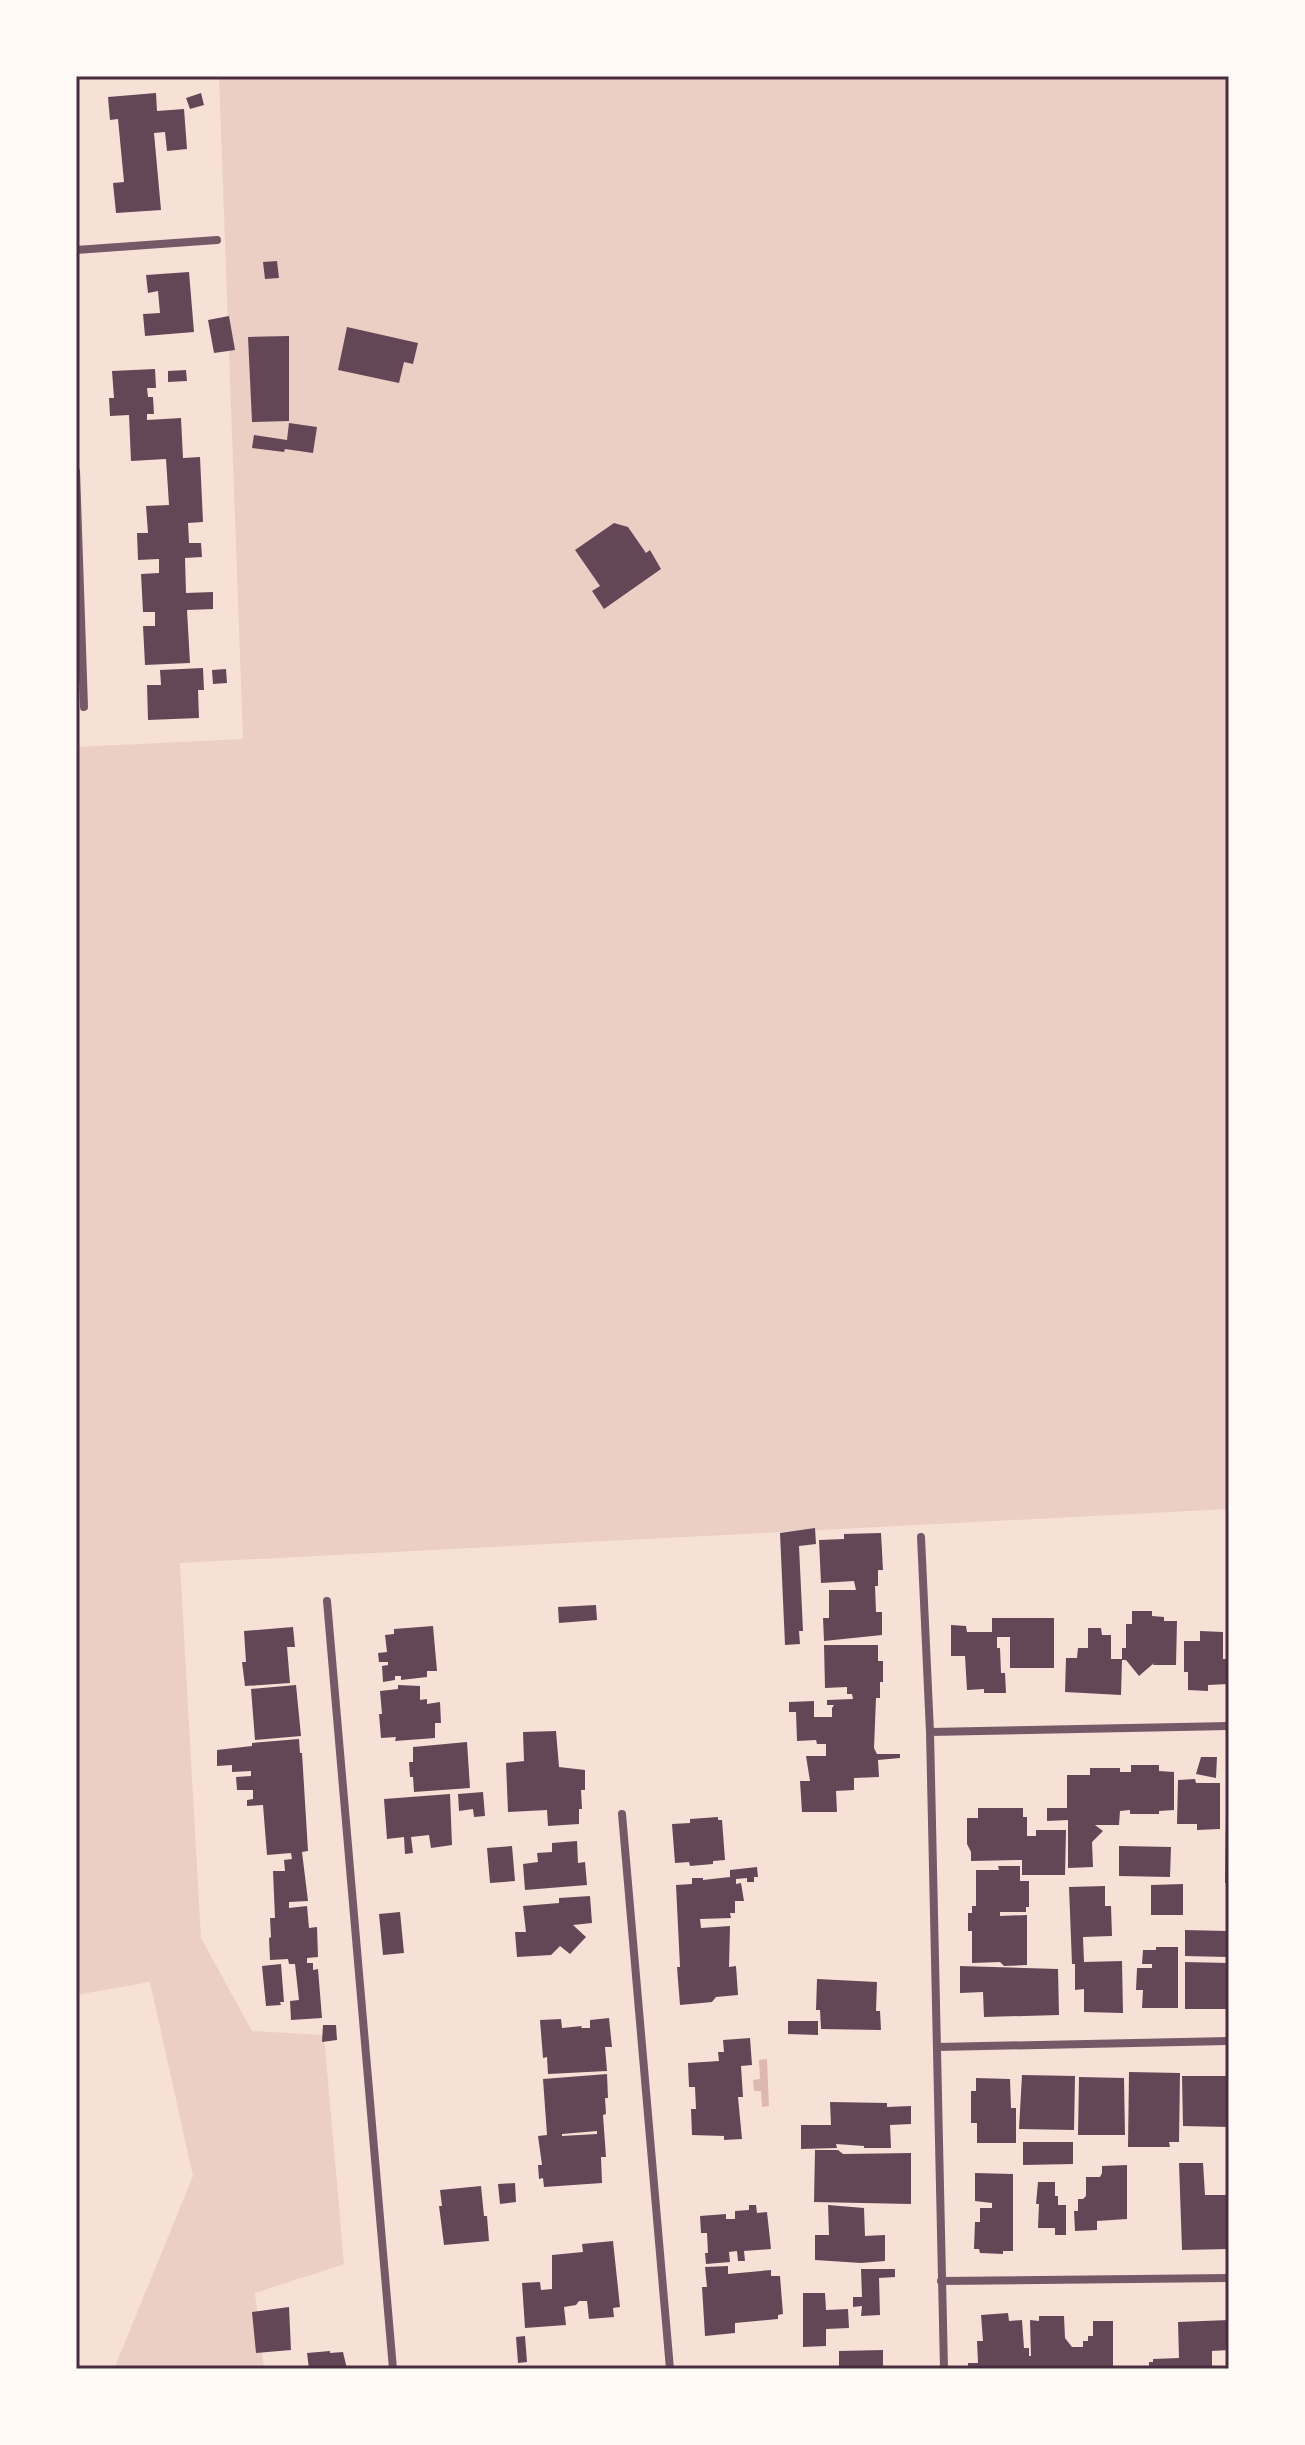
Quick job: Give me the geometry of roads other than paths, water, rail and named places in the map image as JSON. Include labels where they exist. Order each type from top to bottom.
[{"type":"street","points":[[76,250],[217,240]]},
{"type":"street","points":[[76,471],[84,707]]},
{"type":"street","points":[[921,1537],[930,1732],[944,2369]]},
{"type":"street","points":[[327,1601],[393,2369]]},
{"type":"street","points":[[930,1732],[1229,1726]]},
{"type":"street","points":[[622,1814],[670,2369]]},
{"type":"street","points":[[938,2047],[1229,2041]]},
{"type":"street","points":[[941,2281],[1229,2278]]}]
